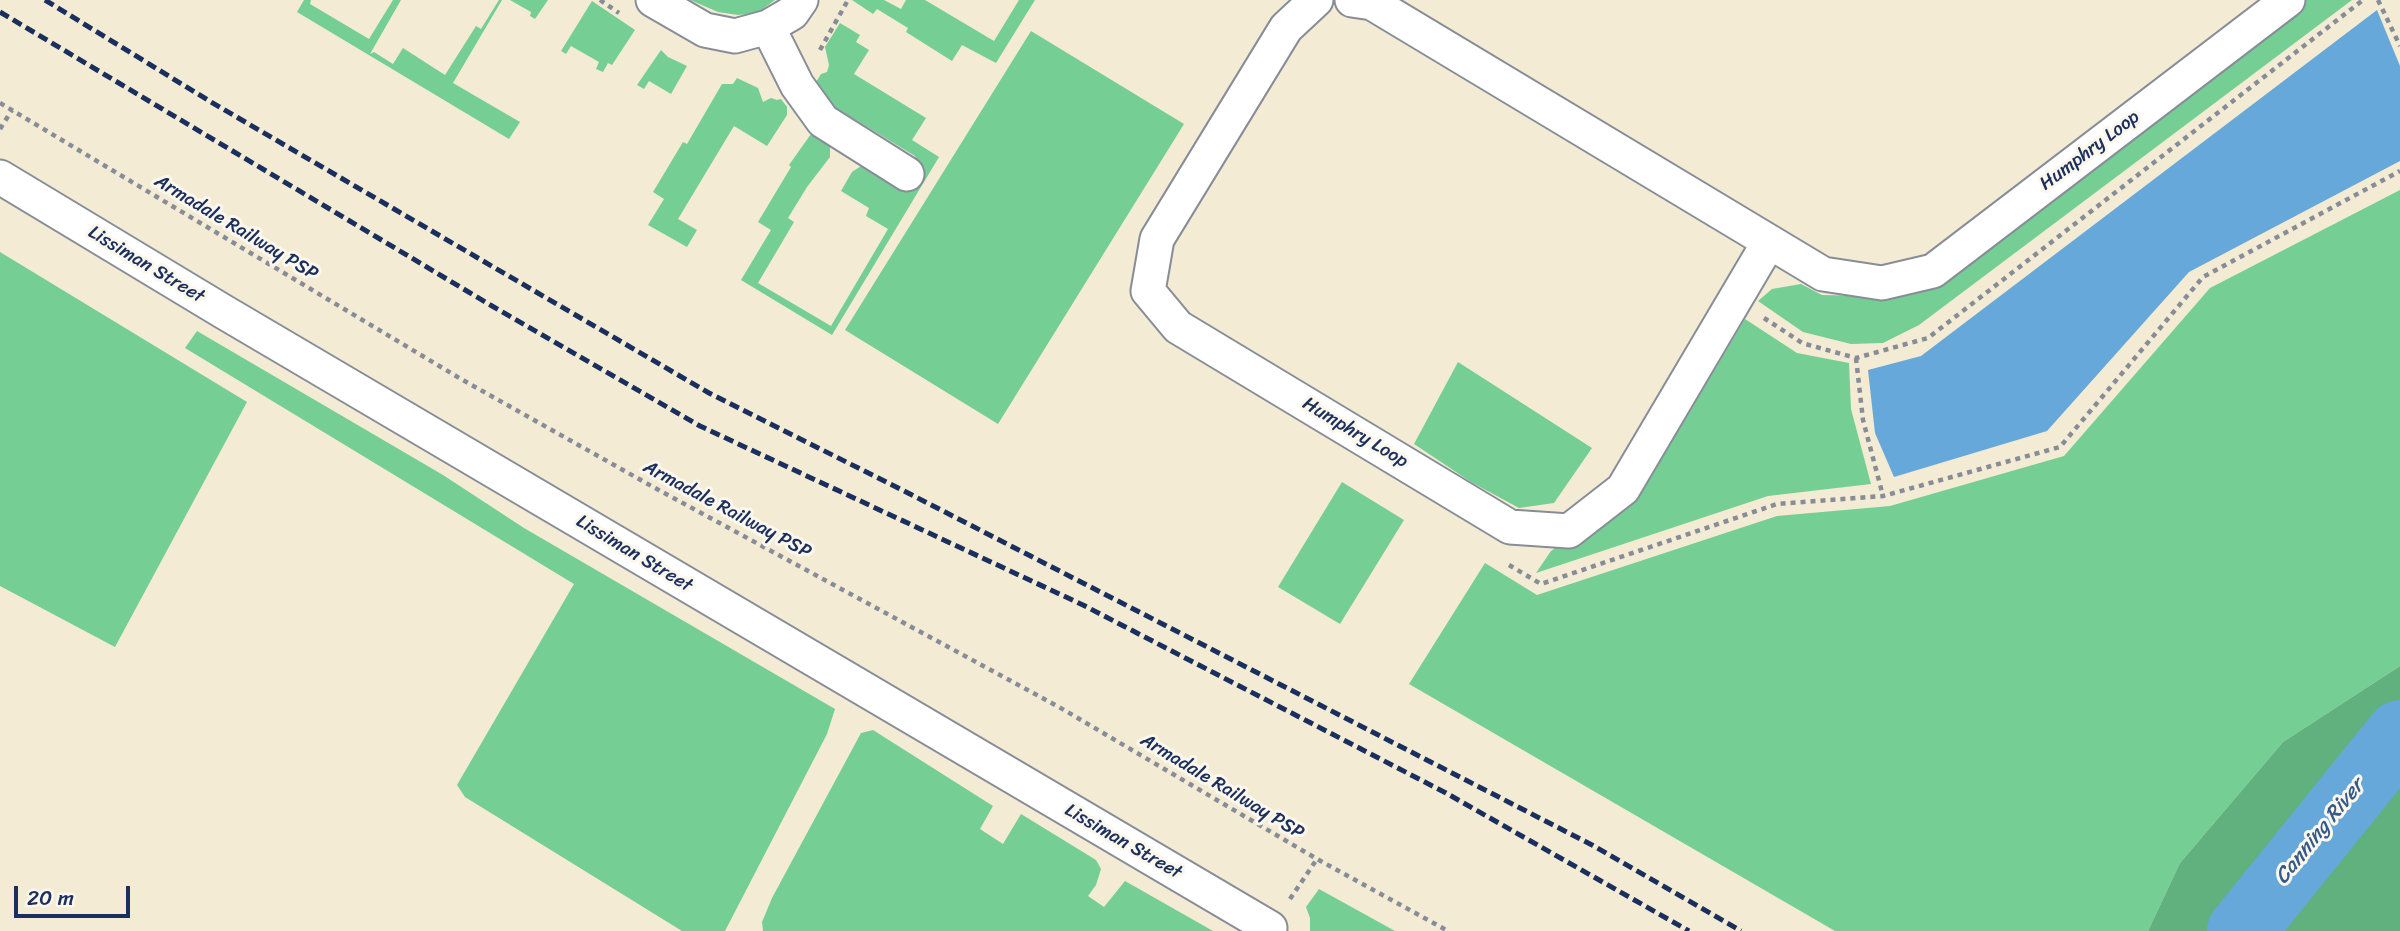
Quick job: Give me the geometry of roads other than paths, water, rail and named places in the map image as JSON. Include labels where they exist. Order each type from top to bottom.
[{"type":"street","points":[[653,0],[705,30],[735,36],[768,27],[792,13],[801,0]]},
{"type":"street","name":"Humphry Loop","points":[[1316,0],[1286,28],[1157,239],[1148,291],[1178,327],[1510,527],[1569,531],[1623,489],[1769,242],[1823,274],[1882,283],[1933,271],[2288,0]]},
{"type":"street","points":[[1352,0],[1372,3],[1769,242]]},
{"type":"street","points":[[768,27],[797,85],[823,121],[907,174]]},
{"type":"street","name":"Lissiman Street","points":[[0,177],[1269,928]]},
{"type":"water","points":[[2377,10],[2400,66],[2400,161],[2189,272],[2047,431],[1894,477],[1875,433],[1868,370],[1921,356]]},
{"type":"waterway","name":"Canning River","points":[[2241,931],[2400,734]]},
{"type":"railway","points":[[45,0],[211,102],[709,393],[1592,845],[1741,931]]},
{"type":"railway","points":[[0,12],[492,306],[700,426],[1083,605],[1446,793],[1689,931]]}]
